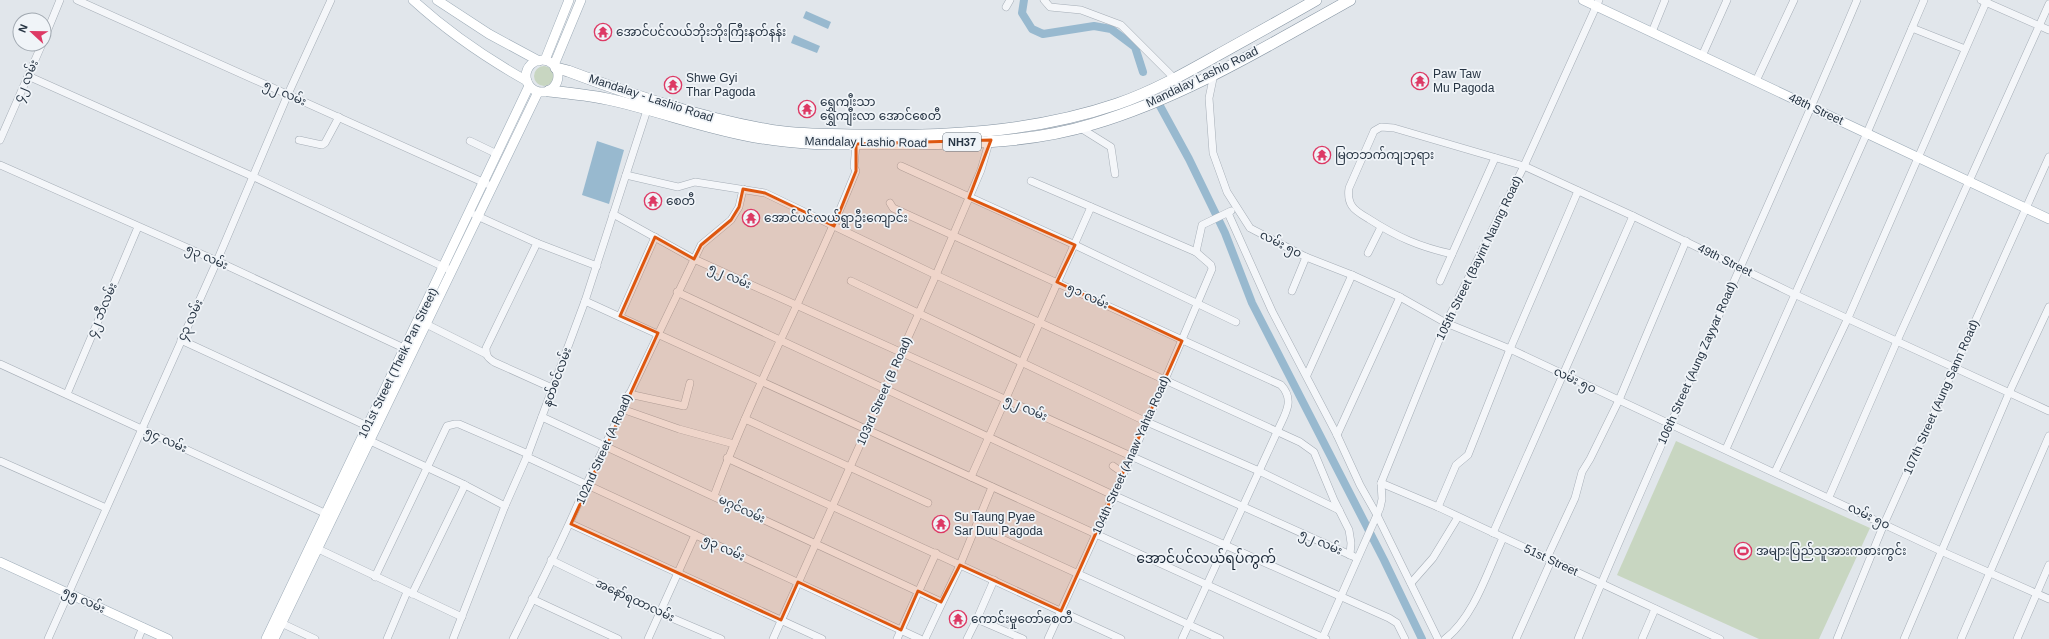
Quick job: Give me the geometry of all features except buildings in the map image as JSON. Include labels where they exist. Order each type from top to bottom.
[{"type":"highway","name":"Mandalay - Lashio Road","points":[[555,67],[664,105],[721,121],[766,130],[809,134],[990,136],[1050,123],[1118,104],[1175,78],[1316,0]]},
{"type":"highway","name":"Mandalay Lashio Road","points":[[543,92],[609,100],[763,138],[856,144],[943,143],[990,136],[1051,133],[1092,124],[1156,101],[1214,74],[1350,0]]},
{"type":"main road","points":[[413,0],[453,33],[492,61],[543,92],[558,81],[555,67],[581,0]]},
{"type":"main road","points":[[437,0],[489,34],[555,67]]},
{"type":"main road","points":[[528,84],[527,71],[530,66],[542,60],[569,0]]},
{"type":"main road","name":"48th Street","points":[[1583,0],[1598,3],[1652,32],[1756,82],[2049,219]]},
{"type":"main road","name":"101st Street (Theik Pan Street)","points":[[488,184],[497,154],[528,84]]},
{"type":"main road","name":"101st Street (Theik Pan Street)","points":[[266,639],[278,621],[488,184],[543,92]]},
{"type":"main road","name":"101st Street (Theik Pan Street)","points":[[366,439],[367,426],[409,350]]},
{"type":"main road","name":"၅၅ လမ်း","points":[[0,562],[168,639]]},
{"type":"main road","name":"101st Street (Theik Pan Street)","points":[[274,639],[278,621]]},
{"type":"street","points":[[52,20],[60,0]]},
{"type":"street","name":"၅၂ လမ်း","points":[[77,0],[488,184]]},
{"type":"street","name":"၄၃ လမ်း","points":[[48,639],[140,428],[217,261],[288,94],[331,0]]},
{"type":"street","points":[[1044,0],[1047,6],[1050,7],[1081,10],[1121,25],[1175,78],[1182,89]]},
{"type":"street","points":[[1652,32],[1665,0]]},
{"type":"street","points":[[1702,56],[1727,0]]},
{"type":"street","points":[[1756,82],[1794,0]]},
{"type":"street","name":"106th Street (Aung Zayyar Road)","points":[[1578,639],[1671,423],[1812,107],[1857,0]]},
{"type":"street","points":[[1726,449],[1867,133],[1924,0]]},
{"type":"street","points":[[1775,472],[1848,318],[1985,1],[2049,30]]},
{"type":"street","name":"105th Street (Bayint Naung Road)","points":[[1354,556],[1362,548],[1374,524],[1382,499],[1381,483],[1446,323],[1524,166],[1598,3]]},
{"type":"street","points":[[1829,497],[1897,341],[2049,4]]},
{"type":"street","points":[[1912,28],[1965,49]]},
{"type":"street","name":"၄၂ လမ်း","points":[[0,140],[38,52]]},
{"type":"street","name":"လမ်း ၅၀","points":[[1214,74],[1209,98],[1214,153],[1226,192],[1247,224],[1259,234],[1306,257],[1352,275],[1400,297],[1446,323],[1510,349],[1829,497],[1943,552],[2049,599]]},
{"type":"street","points":[[28,76],[254,177],[448,269]]},
{"type":"street","name":"နတ်စင်လမ်း","points":[[453,639],[505,506],[528,455],[585,301],[647,110]]},
{"type":"street","points":[[299,140],[322,145],[325,143],[338,117]]},
{"type":"street","points":[[1079,127],[1112,147],[1115,174]]},
{"type":"street","name":"49th Street","points":[[1381,226],[1352,208],[1348,198],[1349,188],[1374,131],[1381,127],[1394,128],[1524,166],[1686,241],[1794,294],[2049,411]]},
{"type":"street","name":"103rd Street (B Road)","points":[[773,639],[954,234],[969,198],[990,136]]},
{"type":"street","points":[[470,141],[497,154]]},
{"type":"street","points":[[714,496],[728,458],[761,381],[780,339],[798,306],[834,226],[856,171],[854,167],[856,144]]},
{"type":"street","name":"107th Street (Aung Sann Road)","points":[[1837,639],[1884,524],[2049,157]]},
{"type":"street","points":[[1440,281],[1495,158]]},
{"type":"street","name":"၅၃ လမ်း","points":[[0,165],[217,261],[409,350]]},
{"type":"street","points":[[901,166],[1075,245],[1236,322]]},
{"type":"street","points":[[585,301],[658,333],[1323,638],[1340,598],[1354,556],[1351,536],[1314,452],[1300,442],[936,275],[765,193],[695,182],[678,187],[626,175]]},
{"type":"street","points":[[1031,181],[1196,252],[1201,228],[1205,223],[1236,208]]},
{"type":"street","name":"102nd Street (A Road)","points":[[514,639],[551,560],[571,524],[586,485],[677,292],[701,245],[720,230],[740,207],[743,189]]},
{"type":"street","points":[[1438,507],[1456,465],[1468,456],[1510,349],[1578,192]]},
{"type":"street","name":"၅၁ လမ်း","points":[[890,203],[893,208],[954,234],[1182,341],[1282,385],[1289,396],[1288,404],[1277,432]]},
{"type":"street","points":[[971,477],[1091,207]]},
{"type":"street","points":[[1228,213],[1272,310],[1338,435],[1360,485],[1377,514],[1438,639]]},
{"type":"street","name":"၅၂ လမ်း","points":[[613,214],[694,259],[1354,556]]},
{"type":"street","points":[[473,215],[537,243],[597,266]]},
{"type":"street","points":[[1493,533],[1633,216]]},
{"type":"street","points":[[1368,253],[1381,226],[1422,247],[1452,254]]},
{"type":"street","name":"၄၂ ဘီလမ်း","points":[[67,394],[138,227]]},
{"type":"street","points":[[620,316],[655,237]]},
{"type":"street","points":[[1516,639],[1575,498],[1582,472],[1619,400],[1686,241]]},
{"type":"street","points":[[537,243],[486,348],[486,354],[488,359],[552,388]]},
{"type":"street","name":"104th Street (Anaw Yahta Road)","points":[[1048,639],[1147,422],[1212,269],[1211,265],[1196,252]]},
{"type":"street","points":[[1292,291],[1306,257]]},
{"type":"street","points":[[1307,375],[1352,275]]},
{"type":"street","points":[[851,281],[1147,422],[1259,471],[1339,510]]},
{"type":"street","points":[[677,292],[1113,495],[1340,598],[1394,620],[1405,639]]},
{"type":"street","points":[[1338,435],[1400,297]]},
{"type":"street","points":[[1904,639],[1943,552],[2009,393],[2049,307]]},
{"type":"street","points":[[422,322],[486,354]]},
{"type":"street","points":[[181,340],[367,426]]},
{"type":"street","name":"၅၄ လမ်း","points":[[0,364],[329,515]]},
{"type":"street","points":[[629,394],[684,406],[690,383]]},
{"type":"street","points":[[622,408],[679,430],[734,444]]},
{"type":"street","name":"မဂ္ဂင်လမ်း","points":[[542,417],[941,602]]},
{"type":"street","points":[[745,418],[928,503]]},
{"type":"street","name":"၅၃ လမ်း","points":[[428,468],[444,430],[450,425],[455,424],[528,455],[586,485],[920,639]]},
{"type":"street","points":[[1182,639],[1277,432]]},
{"type":"street","points":[[1961,639],[2049,436]]},
{"type":"street","points":[[366,439],[465,485],[505,506]]},
{"type":"street","points":[[728,458],[1121,639]]},
{"type":"street","points":[[0,461],[106,508]]},
{"type":"street","points":[[1113,466],[1123,473]]},
{"type":"street","points":[[375,577],[428,468]]},
{"type":"street","name":"51st Street","points":[[1381,483],[1438,507],[1655,609],[1705,636],[1720,639]]},
{"type":"street","points":[[387,639],[465,485]]},
{"type":"street","points":[[925,639],[941,602],[960,565],[992,487]]},
{"type":"street","points":[[1411,583],[1437,553],[1458,517]]},
{"type":"street","points":[[571,524],[822,639]]},
{"type":"street","points":[[976,527],[1077,575],[1220,639]]},
{"type":"street","points":[[648,639],[695,535]]},
{"type":"street","points":[[1445,639],[1454,632],[1469,611],[1503,538]]},
{"type":"street","points":[[314,547],[462,617]]},
{"type":"street","points":[[897,639],[936,553]]},
{"type":"street","name":"အနော်ရထာလမ်း","points":[[551,560],[660,613],[721,639]]},
{"type":"street","points":[[2017,639],[2049,565]]},
{"type":"street","points":[[967,639],[994,580]]},
{"type":"street","points":[[532,599],[618,639]]},
{"type":"street","points":[[1642,639],[1655,609]]},
{"type":"street","points":[[977,619],[1023,639]]},
{"type":"street","points":[[278,621],[315,639]]},
{"type":"street","points":[[138,639],[143,627]]},
{"type":"highlighted area","points":[[991,140],[969,198],[1075,245],[1057,282],[1182,341],[1061,611],[960,565],[941,602],[918,591],[901,630],[798,582],[781,620],[571,524],[658,333],[620,316],[655,237],[694,259],[701,245],[731,220],[739,207],[743,189],[765,193],[834,226],[856,171],[856,144]]},
{"type":"green space","points":[[544,66],[551,69],[554,76],[551,83],[544,86],[537,83],[534,76],[537,69]]},
{"type":"green space","name":"အများပြည်သူအားကစားကွင်း","points":[[1676,441],[1870,528],[1819,639],[1759,639],[1617,575]]},
{"type":"water","points":[[806,11],[831,22],[828,29],[803,18]]},
{"type":"water","points":[[794,35],[820,46],[817,53],[791,43]]},
{"type":"water","points":[[597,141],[624,150],[609,204],[582,195]]},
{"type":"waterway","points":[[1024,0],[1022,13],[1032,29],[1043,34],[1094,26],[1111,29],[1135,47],[1143,72]]},
{"type":"waterway","points":[[1160,106],[1189,159],[1225,233],[1252,303],[1384,560],[1422,639]]},
{"type":"place","name":"အောင်ပင်လယ်ဘိုးဘိုးကြီးနတ်နန်း","points":[[603,32]]},
{"type":"place","name":"Paw Taw Mu Pagoda","points":[[1420,81]]},
{"type":"place","name":"Shwe Gyi Thar Pagoda","points":[[673,85]]},
{"type":"place","name":"ရွှေကျီးသာ ရွှေကျီးလာ အောင်စေတီ","points":[[807,109]]},
{"type":"place","name":"မြတဘက်ကျဘုရား","points":[[1322,155]]},
{"type":"place","name":"စေတီ","points":[[653,201]]},
{"type":"place","name":"အောင်ပင်လယ်ရွာဦးကျောင်း","points":[[751,218]]},
{"type":"place","name":"Su Taung Pyae Sar Duu Pagoda","points":[[941,524]]},
{"type":"place","name":"အများပြည်သူအားကစားကွင်း","points":[[1743,551]]},
{"type":"place","name":"ကောင်းမှုတော်စေတီ","points":[[958,619]]},
{"type":"district","name":"အောင်ပင်လယ်ရပ်ကွက်","points":[[1206,558]]}]
